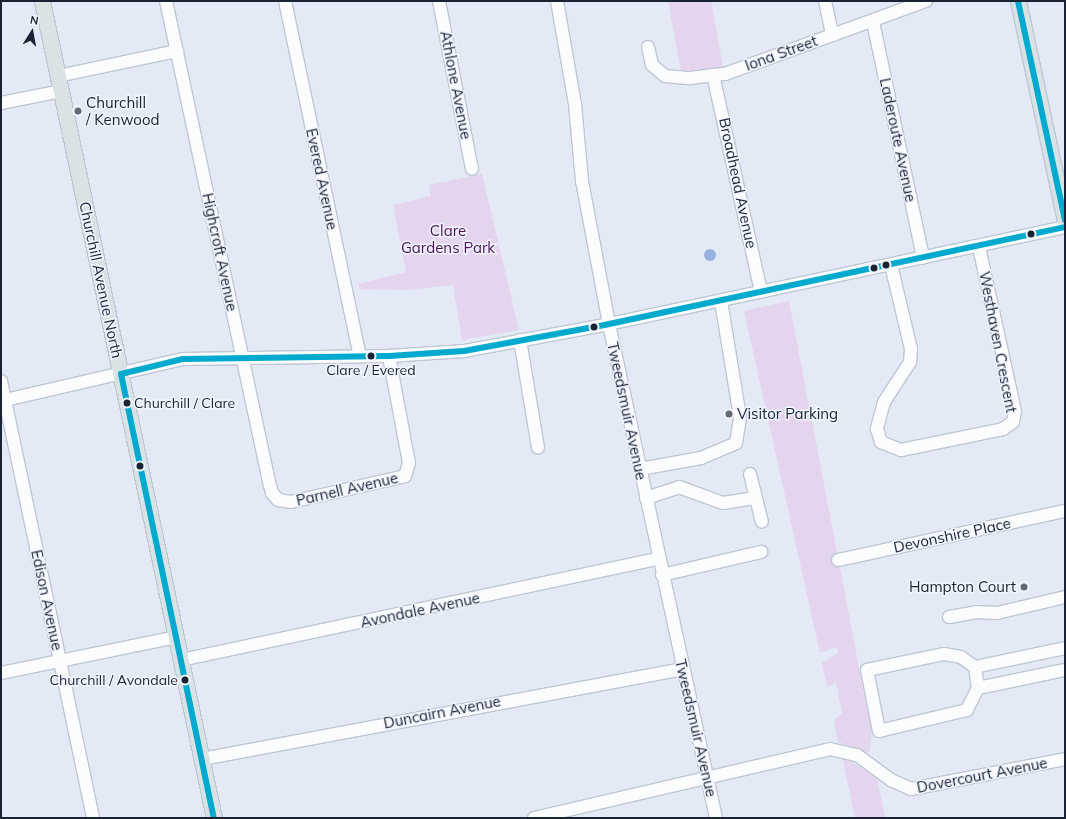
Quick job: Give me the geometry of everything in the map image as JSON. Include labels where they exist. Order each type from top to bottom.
[{"type":"main road","name":"Churchill Avenue North","points":[[42,1],[62,90],[214,818]]},
{"type":"main road","points":[[1018,1],[1065,220]]},
{"type":"street","name":"Highcroft Avenue","points":[[166,1],[268,478],[278,500]]},
{"type":"street","name":"Evered Avenue","points":[[285,1],[360,356]]},
{"type":"street","name":"Athlone Avenue","points":[[440,1],[472,169]]},
{"type":"street","name":"Tweedsmuir Avenue","points":[[557,1],[575,104],[582,181],[609,324],[658,559],[716,818]]},
{"type":"street","points":[[824,1],[832,34]]},
{"type":"street","name":"Iona Street","points":[[648,47],[652,64],[665,76],[713,75],[832,34],[873,22],[926,1]]},
{"type":"street","name":"Laderoute Avenue","points":[[873,22],[923,258]]},
{"type":"street","points":[[58,76],[177,51]]},
{"type":"street","name":"Broadhead Avenue","points":[[713,75],[761,291]]},
{"type":"street","points":[[1,103],[62,90]]},
{"type":"street","points":[[3,401],[183,359],[389,356],[464,351],[721,301],[761,291],[979,247],[1065,227]]},
{"type":"street","name":"Westhaven Crescent","points":[[891,265],[911,350],[910,362],[884,402],[877,429],[881,442],[901,450],[1003,429],[1014,422],[1015,411],[979,247]]},
{"type":"street","points":[[640,469],[701,458],[736,443],[740,417],[721,301]]},
{"type":"street","points":[[520,340],[538,447]]},
{"type":"street","name":"Parnell Avenue","points":[[278,500],[291,502],[394,481],[405,476],[409,464],[389,356]]},
{"type":"street","name":"Edison Avenue","points":[[1,381],[3,401],[93,818]]},
{"type":"street","points":[[750,474],[762,522]]},
{"type":"street","points":[[646,498],[679,487],[723,503],[756,498]]},
{"type":"street","name":"Devonshire Place","points":[[838,560],[1065,511]]},
{"type":"street","points":[[662,575],[761,552]]},
{"type":"street","name":"Avondale Avenue","points":[[181,660],[658,559]]},
{"type":"street","points":[[950,617],[976,612],[997,613],[1065,597]]},
{"type":"street","points":[[1,674],[176,637]]},
{"type":"street","points":[[975,667],[978,688],[972,704],[962,714],[879,731],[867,670],[944,654],[960,657],[975,667],[1065,648]]},
{"type":"street","name":"Duncairn Avenue","points":[[202,759],[682,669]]},
{"type":"street","points":[[978,688],[1065,670]]},
{"type":"street","name":"Dovercourt Avenue","points":[[534,818],[830,750],[857,755],[891,780],[911,789],[1065,759]]},
{"type":"green space","points":[[668,1],[711,1],[723,67],[681,71]]},
{"type":"green space","name":"Clare Gardens Park","points":[[482,174],[519,330],[462,340],[453,285],[407,290],[360,289],[358,284],[406,272],[393,205],[431,196],[429,185]]},
{"type":"green space","points":[[789,301],[872,735],[869,753],[838,742],[834,720],[842,713],[836,682],[827,688],[822,663],[838,653],[837,647],[820,653],[744,311]]},
{"type":"green space","points":[[842,756],[877,778],[885,818],[855,818]]},
{"type":"water","points":[[708,249],[712,249],[716,255],[712,261],[708,261],[704,257],[704,253]]},
{"type":"transit line","points":[[1018,1],[1065,220]]},
{"type":"transit line","points":[[121,374],[183,359],[389,356],[464,351],[609,324],[1065,227]]},
{"type":"transit line","points":[[121,374],[214,818]]},
{"type":"place","name":"Churchill / Kenwood","points":[[78,111]]},
{"type":"place","name":"Clare / Evered","points":[[371,356]]},
{"type":"place","name":"Churchill / Clare","points":[[127,403]]},
{"type":"place","name":"Visitor Parking","points":[[729,414]]},
{"type":"place","name":"Hampton Court","points":[[1024,587]]},
{"type":"place","name":"Churchill / Avondale","points":[[185,680]]}]
